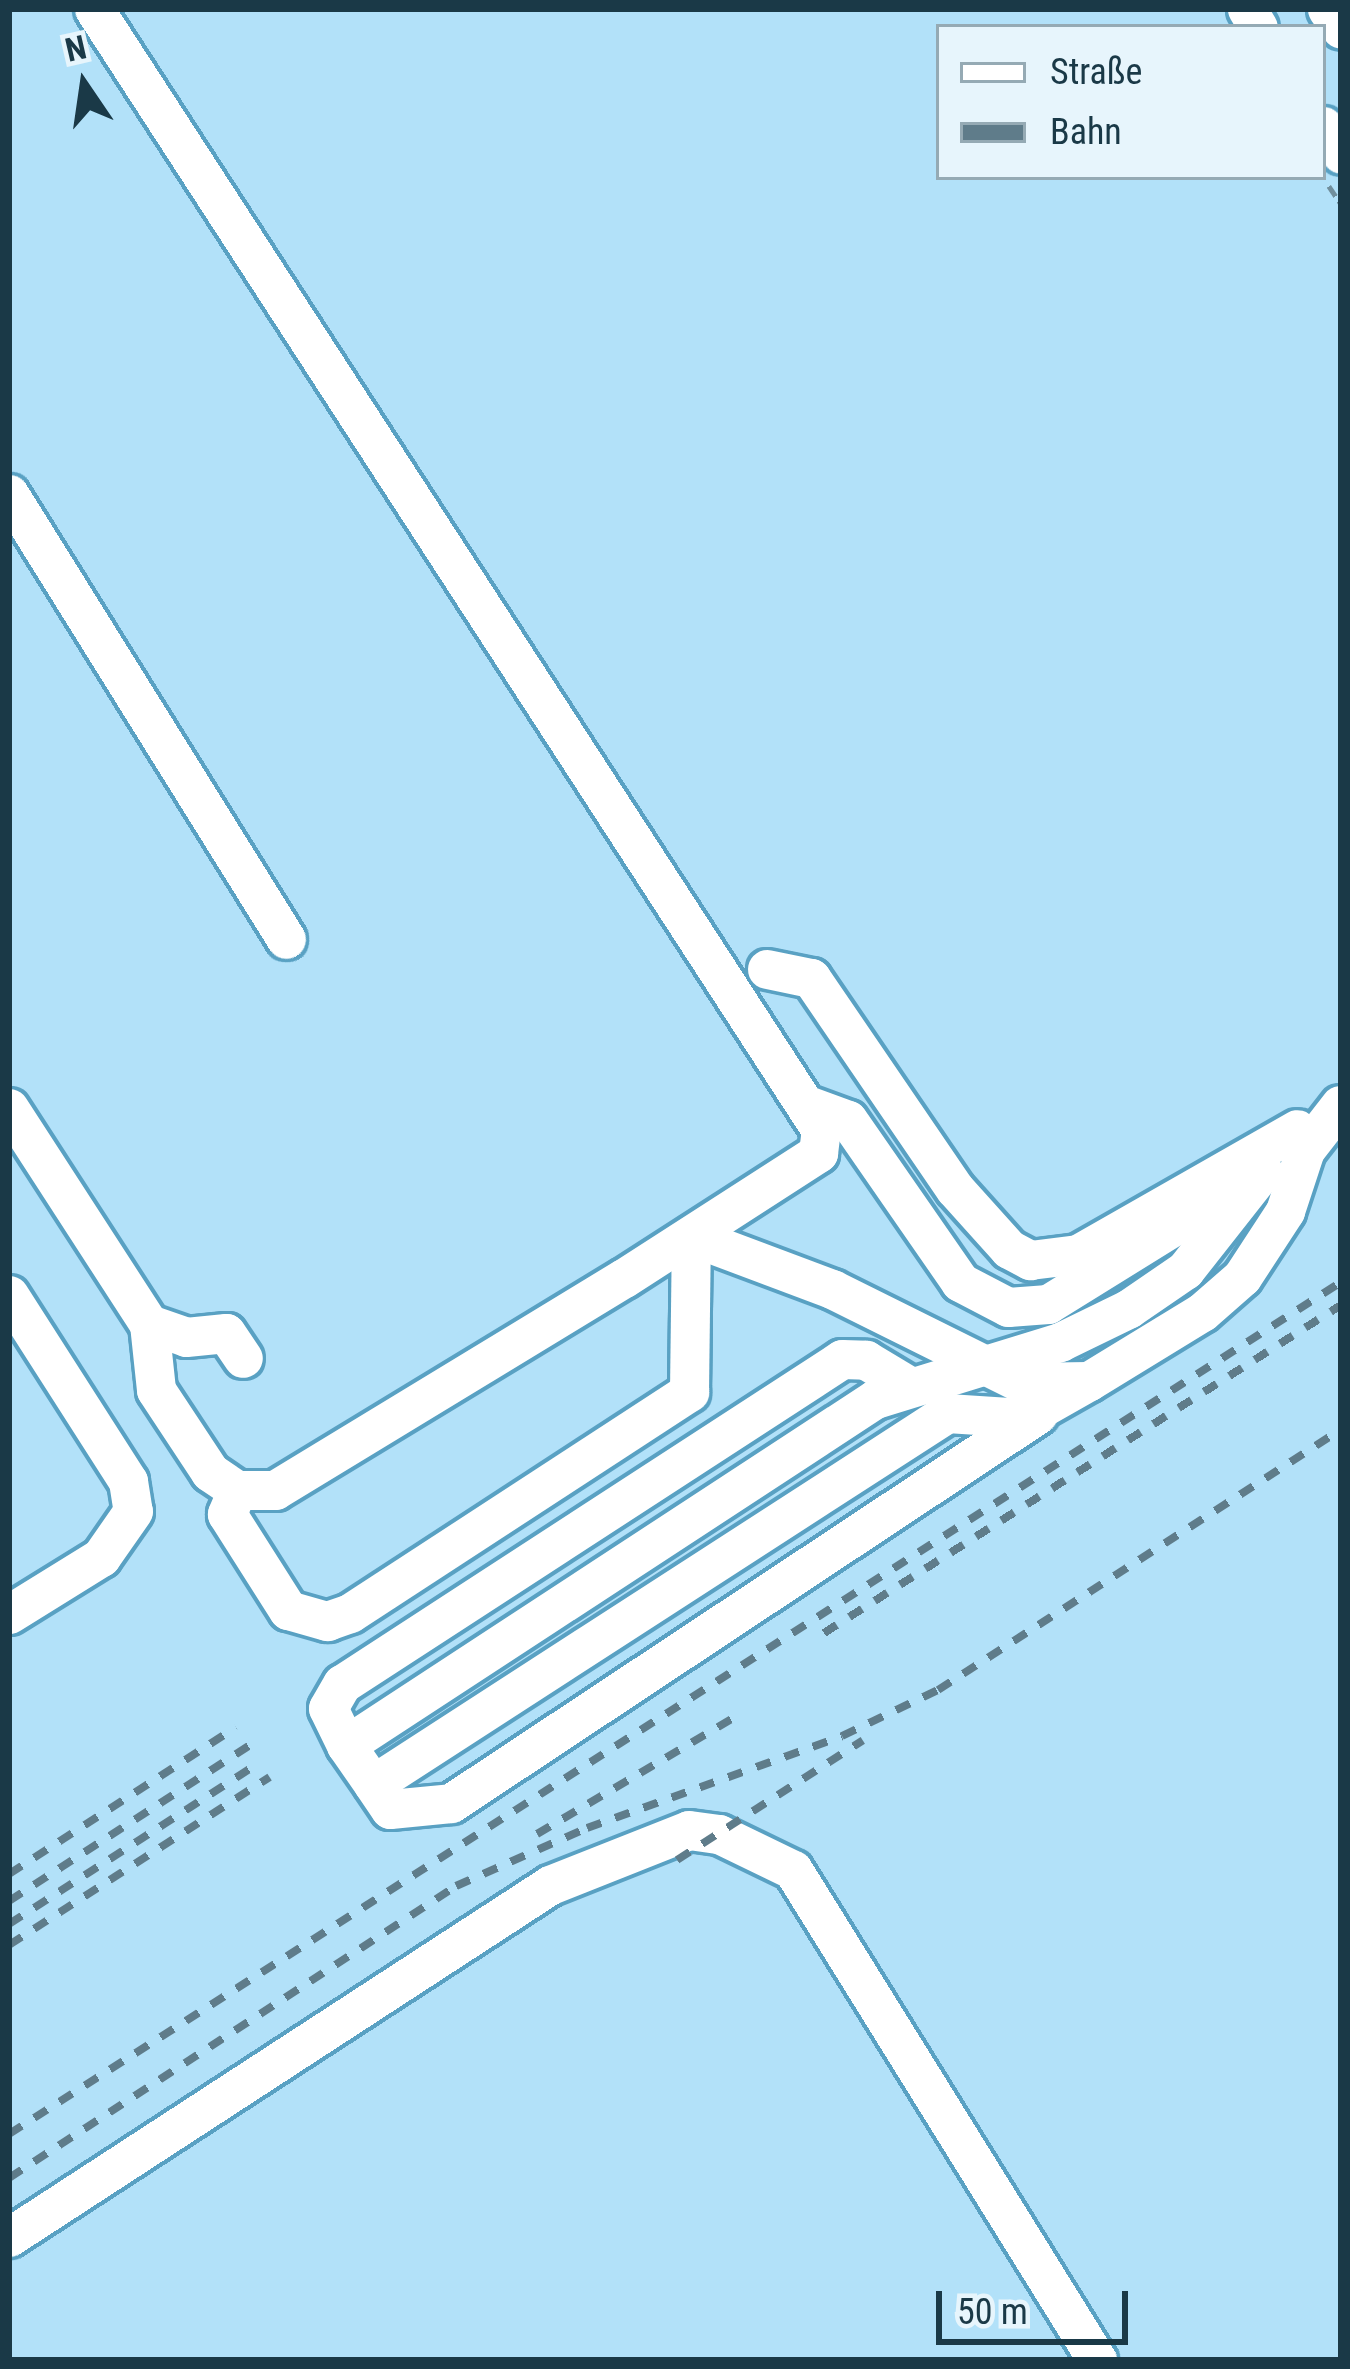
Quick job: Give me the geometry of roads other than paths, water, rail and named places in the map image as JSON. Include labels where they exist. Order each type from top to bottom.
[{"type":"street","points":[[94,9],[809,1106],[821,1130],[818,1153]]},
{"type":"street","points":[[1327,9],[1341,29]]},
{"type":"street","points":[[9,494],[286,939]]},
{"type":"street","points":[[718,967],[767,969],[811,978],[955,1189],[1009,1249],[1030,1260],[1078,1254],[1340,1105]]},
{"type":"street","points":[[767,969],[802,999],[981,1258],[1008,1283],[1035,1292],[1083,1283]]},
{"type":"street","points":[[906,1384],[866,1360],[842,1360],[342,1684],[328,1708],[346,1745],[390,1809],[451,1803],[1017,1436],[1038,1414],[1202,1312],[1242,1277],[1285,1211],[1305,1150],[1340,1105]]},
{"type":"street","points":[[809,1106],[848,1120],[973,1294],[1028,1309],[1083,1283],[1263,1171]]},
{"type":"street","points":[[9,1108],[149,1324],[156,1390],[210,1472],[237,1490],[275,1490],[692,1236],[818,1153],[848,1157],[861,1171],[979,1363]]},
{"type":"street","points":[[346,1745],[906,1384],[1060,1342],[1152,1294],[1185,1270],[1297,1129]]},
{"type":"street","points":[[692,1236],[832,1289],[1018,1382],[1089,1382]]},
{"type":"street","points":[[237,1490],[227,1514],[288,1610],[328,1621],[350,1613],[688,1392],[692,1236]]},
{"type":"street","points":[[9,1295],[128,1481],[134,1511],[101,1557],[9,1614]]},
{"type":"street","points":[[149,1324],[185,1337],[226,1333],[243,1358]]},
{"type":"street","points":[[374,1784],[947,1413],[1038,1414]]},
{"type":"street","points":[[9,2237],[550,1886],[689,1830],[719,1834],[793,1870],[1097,2360]]},
{"type":"railway","points":[[9,2134],[1341,1282]]},
{"type":"railway","points":[[824,1633],[1341,1305]]},
{"type":"railway","points":[[9,2178],[456,1886],[587,1828],[842,1736],[938,1690],[1341,1429]]},
{"type":"railway","points":[[537,1834],[743,1712]]},
{"type":"railway","points":[[9,1874],[236,1727]]},
{"type":"railway","points":[[677,1860],[863,1740]]},
{"type":"railway","points":[[9,1901],[249,1746]]},
{"type":"railway","points":[[9,1924],[260,1762]]},
{"type":"railway","points":[[9,1945],[270,1777]]}]
